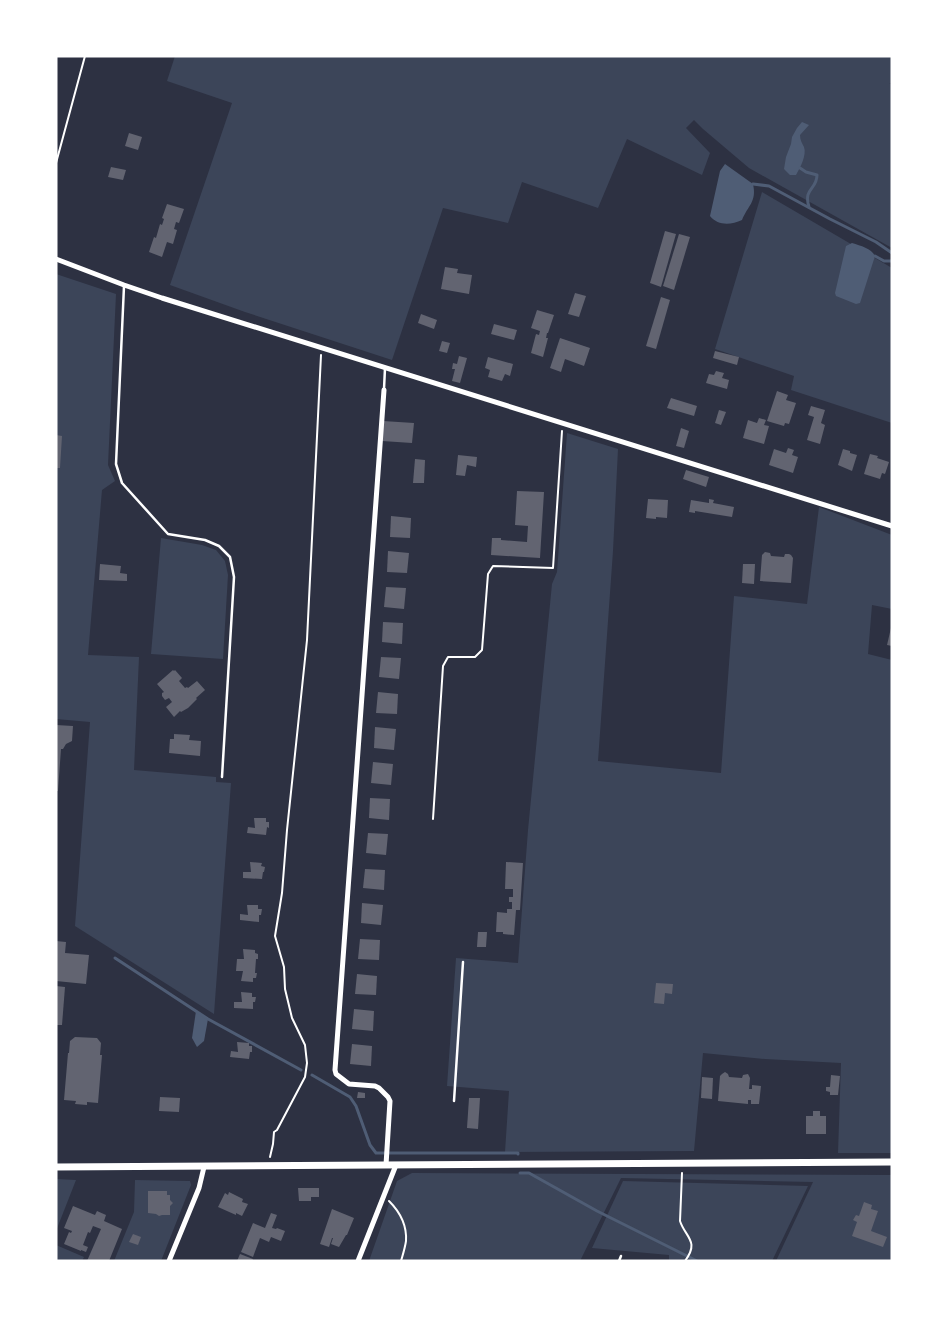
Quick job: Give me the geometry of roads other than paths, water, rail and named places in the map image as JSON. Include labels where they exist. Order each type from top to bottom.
[{"type":"street","points":[[56,259],[124,285],[892,526]]},
{"type":"street","points":[[384,390],[335,1070],[336,1074],[349,1084],[379,1088],[390,1101],[386,1165]]},
{"type":"street","points":[[56,1167],[892,1162]]},
{"type":"street","points":[[358,1261],[396,1165]]},
{"type":"street","points":[[169,1261],[199,1188],[204,1166]]},
{"type":"lane","points":[[124,285],[116,464],[122,483],[168,534],[205,540],[219,546],[230,557],[233,568],[234,578],[222,777]]},
{"type":"lane","points":[[384,390],[386,368]]},
{"type":"lane","points":[[454,1100],[463,962]]},
{"type":"lane","points":[[619,1261],[621,1256]]},
{"type":"waterway","points":[[800,168],[817,175],[815,184],[809,192],[809,207]]},
{"type":"waterway","points":[[753,184],[769,186],[876,242],[892,253]]},
{"type":"waterway","points":[[875,256],[884,261],[892,261]]},
{"type":"waterway","points":[[115,958],[208,1019],[301,1070]]},
{"type":"waterway","points":[[312,1075],[350,1097],[356,1106],[370,1145],[376,1153],[518,1154]]},
{"type":"waterway","points":[[520,1173],[529,1173],[597,1211],[697,1261]]}]
